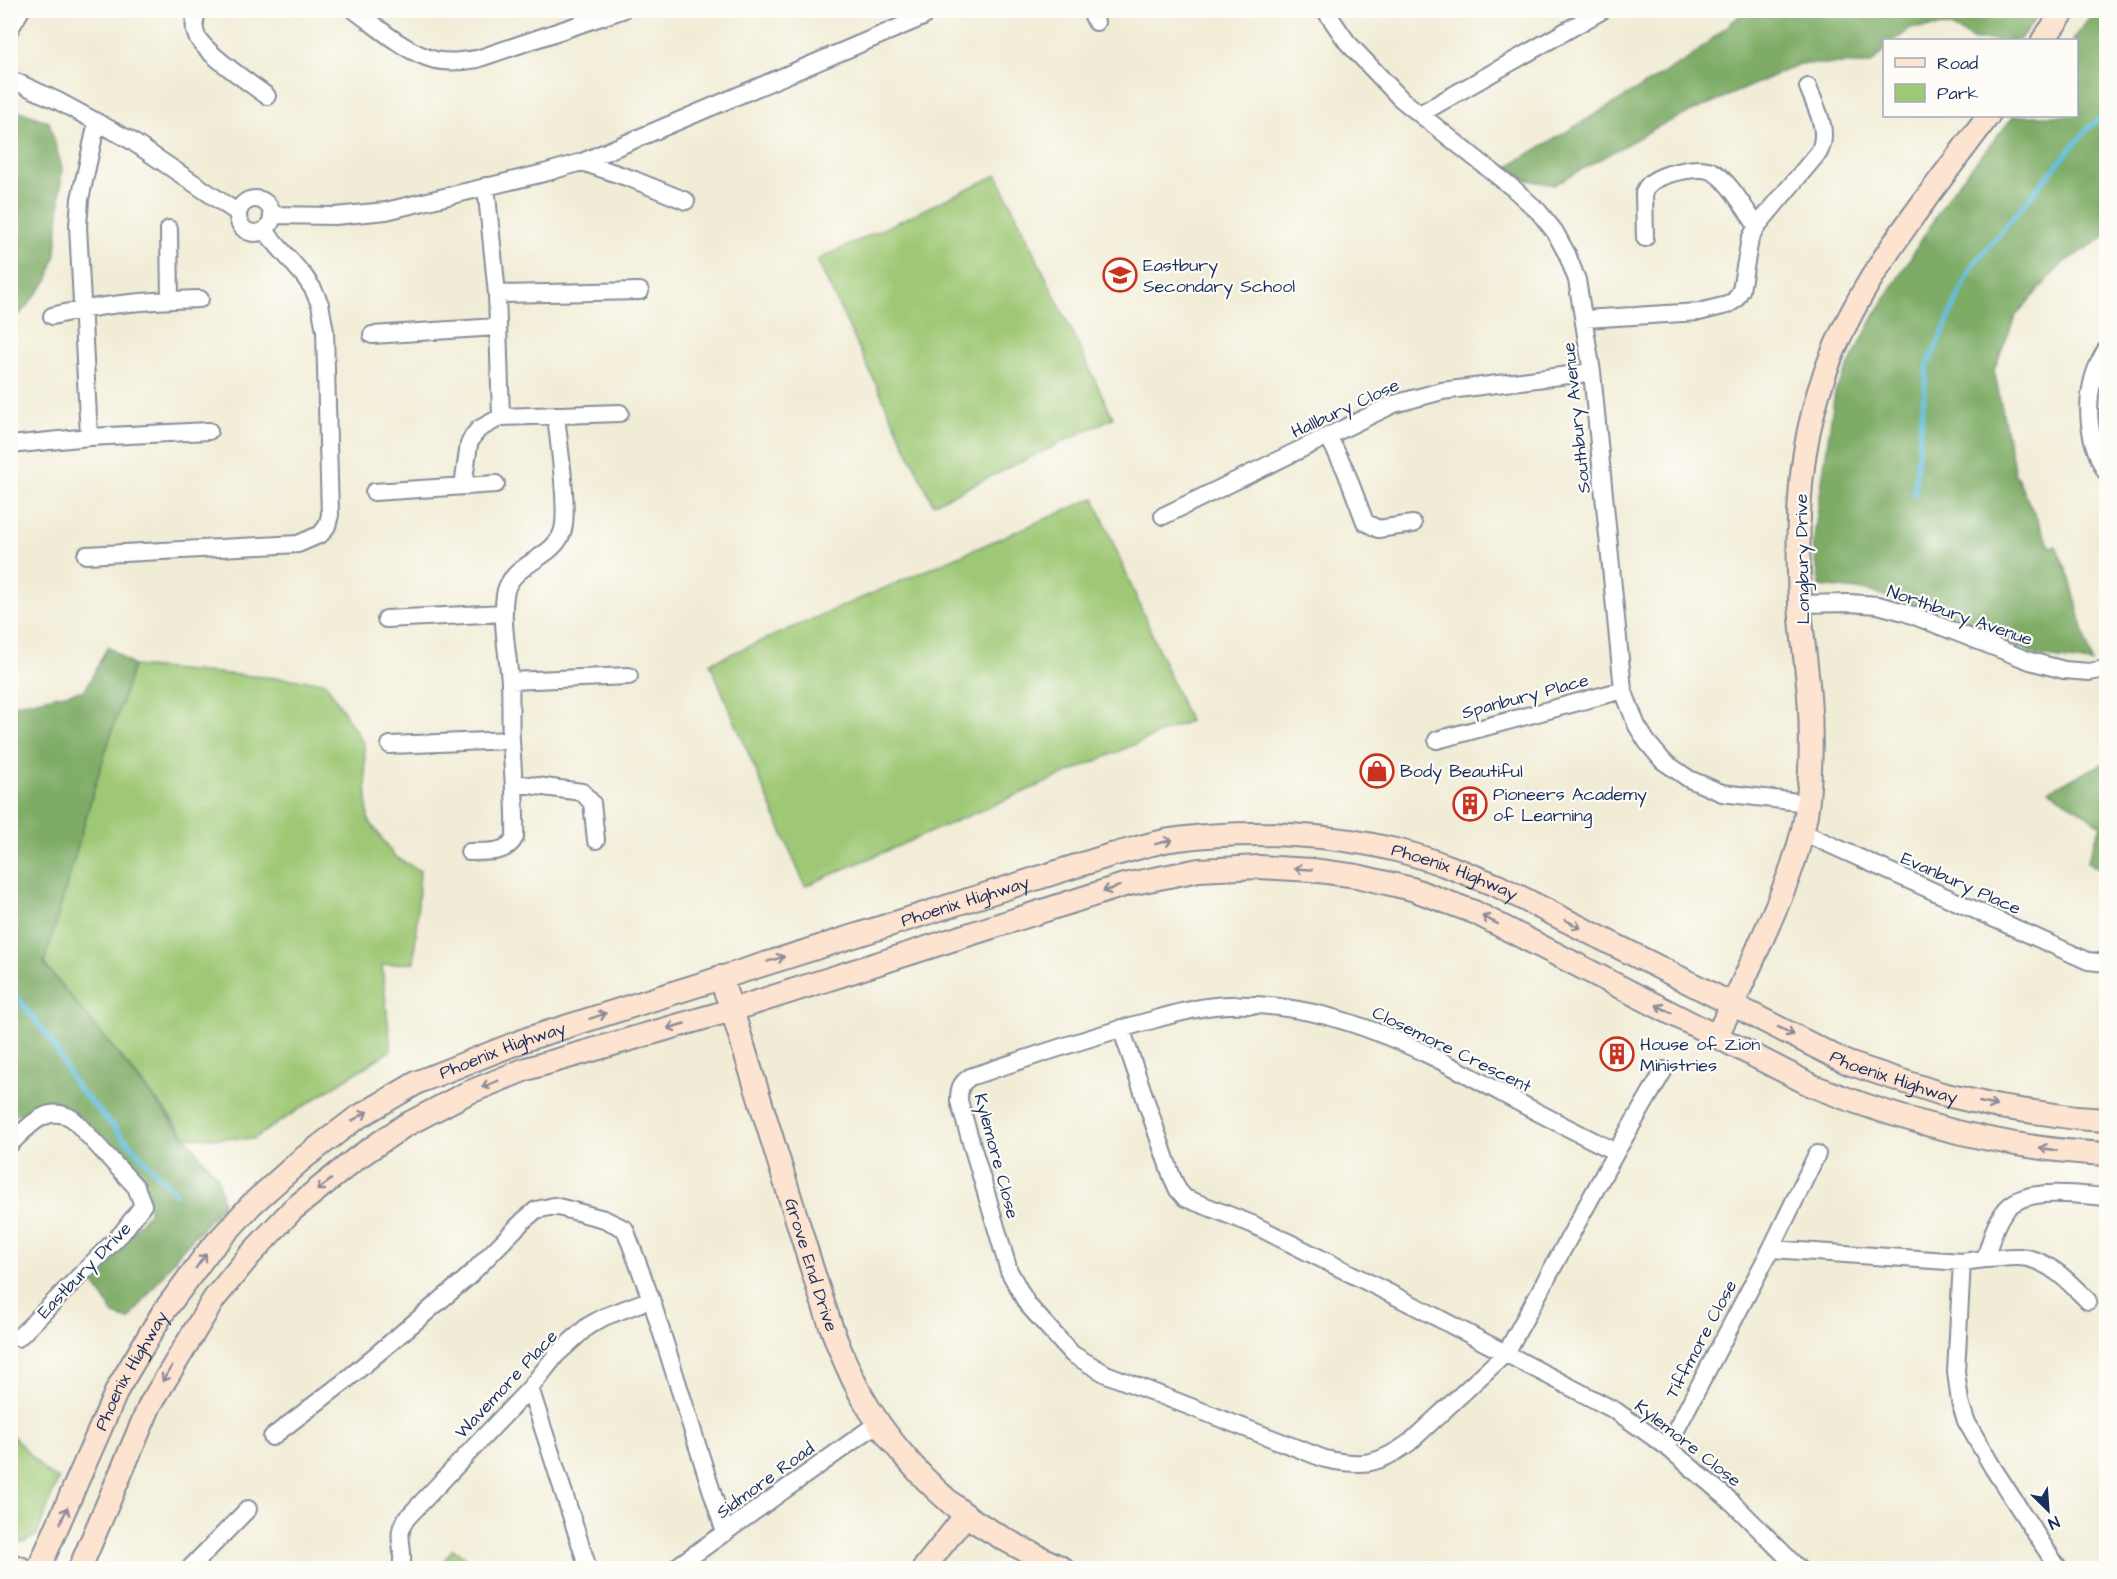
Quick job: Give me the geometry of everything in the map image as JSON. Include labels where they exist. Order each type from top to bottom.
[{"type":"main road","points":[[2044,39],[2065,10]]},
{"type":"main road","name":"Longbury Drive","points":[[1716,1036],[1734,1004],[1779,901],[1802,832],[1808,803],[1810,699],[1800,604],[1799,494],[1804,452],[1814,408],[1842,331],[1861,295],[1889,252],[1987,117]]},
{"type":"main road","name":"Phoenix Highway","points":[[39,1569],[118,1388],[162,1314],[208,1252],[252,1204],[301,1160],[355,1119],[418,1082],[527,1039],[1111,855],[1175,839],[1225,835],[1285,835],[1342,841],[1398,851],[1451,867],[1498,886],[1848,1063],[1942,1094],[1999,1107],[2106,1120]]},
{"type":"main road","name":"Phoenix Highway","points":[[80,1569],[150,1406],[214,1299],[250,1255],[292,1210],[357,1158],[404,1126],[465,1094],[526,1070],[732,1010],[1124,885],[1199,870],[1259,867],[1312,870],[1357,876],[1422,892],[1474,912],[1813,1086],[1873,1108],[1966,1135],[2063,1152],[2106,1154]]},
{"type":"main road","name":"Grove End Drive","points":[[720,977],[825,1309],[846,1364],[878,1423],[919,1471],[966,1515],[1008,1541],[1062,1569]]},
{"type":"main road","points":[[924,1569],[966,1515]]},
{"type":"main road","points":[[10,1565],[20,1569]]},
{"type":"street","points":[[10,29],[21,10]]},
{"type":"street","points":[[198,10],[194,21],[196,35],[207,49],[267,96]]},
{"type":"street","points":[[354,10],[413,51],[436,60],[456,62],[477,59],[622,10]]},
{"type":"street","name":"Southbury Avenue","points":[[1325,10],[1347,42],[1377,75],[1420,114],[1514,189],[1539,212],[1555,232],[1577,280],[1592,372],[1623,690],[1637,726],[1663,761],[1689,779],[1722,793],[1808,803]]},
{"type":"street","points":[[1420,114],[1603,10]]},
{"type":"street","points":[[272,215],[361,214],[386,211],[582,162],[923,17]]},
{"type":"street","points":[[10,79],[58,100],[129,140],[238,213]]},
{"type":"street","points":[[1584,319],[1699,312],[1727,305],[1735,300],[1741,290],[1750,239],[1757,225],[1819,152],[1824,143],[1824,134],[1808,87]]},
{"type":"street","points":[[89,438],[79,256],[80,200],[97,122]]},
{"type":"street","points":[[582,162],[686,201]]},
{"type":"street","points":[[1645,238],[1644,193],[1646,186],[1669,174],[1696,169],[1710,170],[1720,176],[1757,225]]},
{"type":"street","points":[[486,186],[497,294],[501,417]]},
{"type":"street","points":[[259,200],[268,205],[272,215],[265,231],[254,234],[240,225],[238,213],[243,204],[259,200]]},
{"type":"street","points":[[169,229],[170,299]]},
{"type":"street","points":[[86,555],[298,544],[321,534],[327,526],[331,497],[325,331],[320,304],[304,276],[265,231]]},
{"type":"street","points":[[497,294],[640,291]]},
{"type":"street","points":[[52,316],[83,308],[170,299],[200,299]]},
{"type":"street","points":[[372,335],[497,327]]},
{"type":"street","points":[[2106,350],[2095,374],[2090,394],[2089,417],[2093,441],[2106,472]]},
{"type":"street","name":"Hallbury Close","points":[[1163,516],[1376,411],[1416,397],[1442,391],[1592,372]]},
{"type":"street","points":[[463,486],[469,444],[473,436],[479,429],[501,417],[620,413]]},
{"type":"street","points":[[469,852],[503,851],[511,845],[515,837],[510,681],[504,613],[505,593],[510,581],[557,542],[563,532],[564,506],[555,415]]},
{"type":"street","points":[[10,445],[209,431]]},
{"type":"street","points":[[1328,436],[1345,469],[1365,522],[1378,529],[1413,524]]},
{"type":"street","points":[[374,492],[496,484]]},
{"type":"street","name":"Northbury Avenue","points":[[1800,604],[1878,605],[1904,612],[2030,661],[2064,670],[2089,672],[2106,669]]},
{"type":"street","points":[[386,619],[504,613]]},
{"type":"street","points":[[510,681],[629,676]]},
{"type":"street","name":"Spanbury Place","points":[[1437,740],[1623,690]]},
{"type":"street","points":[[390,745],[511,740]]},
{"type":"street","points":[[514,783],[573,790],[588,797],[592,803],[596,840]]},
{"type":"street","name":"Evanbury Place","points":[[1802,832],[2088,961],[2106,963]]},
{"type":"street","name":"Closemore Crescent","points":[[1121,1028],[1214,1006],[1273,1007],[1329,1016],[1364,1026],[1465,1072],[1616,1152]]},
{"type":"street","name":"Kylemore Close","points":[[1506,1353],[1410,1442],[1394,1454],[1377,1462],[1348,1464],[1325,1459],[1106,1374],[1072,1354],[1027,1304],[1009,1271],[959,1101],[959,1089],[970,1077],[1121,1028],[1172,1177],[1185,1198],[1252,1224],[1506,1353],[1616,1411],[1667,1447],[1733,1503],[1798,1569]]},
{"type":"street","points":[[1506,1353],[1616,1152],[1664,1070]]},
{"type":"street","name":"Eastbury Drive","points":[[10,1144],[41,1118],[51,1113],[62,1112],[73,1119],[136,1187],[143,1204],[122,1233],[18,1338]]},
{"type":"street","name":"Tiffmore Close","points":[[1667,1447],[1771,1249],[1817,1154]]},
{"type":"street","points":[[1984,1260],[2005,1210],[2015,1201],[2031,1195],[2106,1197]]},
{"type":"street","points":[[272,1437],[345,1381],[467,1278],[536,1210],[554,1206],[604,1219],[625,1228],[651,1299],[725,1533]]},
{"type":"street","points":[[1771,1249],[1962,1262],[2028,1258],[2042,1263],[2068,1281],[2088,1301]]},
{"type":"street","points":[[1962,1262],[1956,1372],[1960,1402],[1966,1420],[1988,1459],[2058,1569]]},
{"type":"street","name":"Wavemore Place","points":[[401,1569],[404,1551],[400,1535],[401,1527],[406,1519],[530,1388],[557,1354],[588,1326],[604,1317],[651,1299]]},
{"type":"street","points":[[530,1388],[588,1569]]},
{"type":"street","name":"Sidmore Road","points":[[675,1569],[878,1423]]},
{"type":"street","points":[[190,1569],[248,1509]]},
{"type":"green space","points":[[1816,10],[1823,13],[1827,10],[2042,11],[2020,39],[1973,39],[1949,26],[1911,28],[1897,39],[1883,39],[1883,52],[1871,64],[1800,64],[1659,126],[1554,185],[1523,179],[1507,167],[1690,58],[1745,11]]},
{"type":"green space","points":[[2095,11],[2106,11],[2106,236],[2063,263],[2016,315],[1994,370],[2015,474],[2051,548],[2056,546],[2070,579],[2092,663],[2039,656],[1964,622],[1869,591],[1820,586],[1813,544],[1835,392],[1873,318],[1952,191],[2013,117],[2078,117],[2078,39],[2074,39]]},
{"type":"green space","points":[[17,110],[49,122],[62,168],[56,254],[48,280],[20,314],[11,320],[10,113]]},
{"type":"green space","points":[[997,175],[1113,418],[933,504],[817,260]]},
{"type":"green space","points":[[1094,498],[1189,721],[805,886],[710,663]]},
{"type":"green space","points":[[108,646],[133,666],[96,782],[44,964],[218,1177],[223,1205],[180,1252],[129,1320],[114,1315],[91,1277],[149,1213],[148,1189],[126,1162],[90,1125],[63,1104],[11,1115],[11,705],[85,690]]},
{"type":"green space","points":[[133,666],[325,682],[364,744],[368,819],[394,856],[420,871],[414,962],[382,965],[391,1050],[253,1139],[187,1137],[44,964],[96,782]]},
{"type":"green space","points":[[2106,762],[2106,873],[2087,862],[2101,825],[2049,790]]},
{"type":"green space","points":[[11,1434],[47,1473],[58,1479],[37,1535],[25,1542],[11,1542]]},
{"type":"green space","points":[[453,1549],[478,1568],[438,1568]]},
{"type":"waterway","points":[[1914,494],[1927,367],[1973,265],[2088,128],[2106,114]]},
{"type":"waterway","points":[[10,963],[14,993],[51,1041],[75,1085],[176,1194]]},
{"type":"place","name":"Eastbury Secondary School","points":[[1120,275]]},
{"type":"place","name":"Body Beautiful","points":[[1377,771]]},
{"type":"place","name":"Pioneers Academy of Learning","points":[[1470,804]]},
{"type":"place","name":"House of Zion Ministries","points":[[1617,1054]]}]
